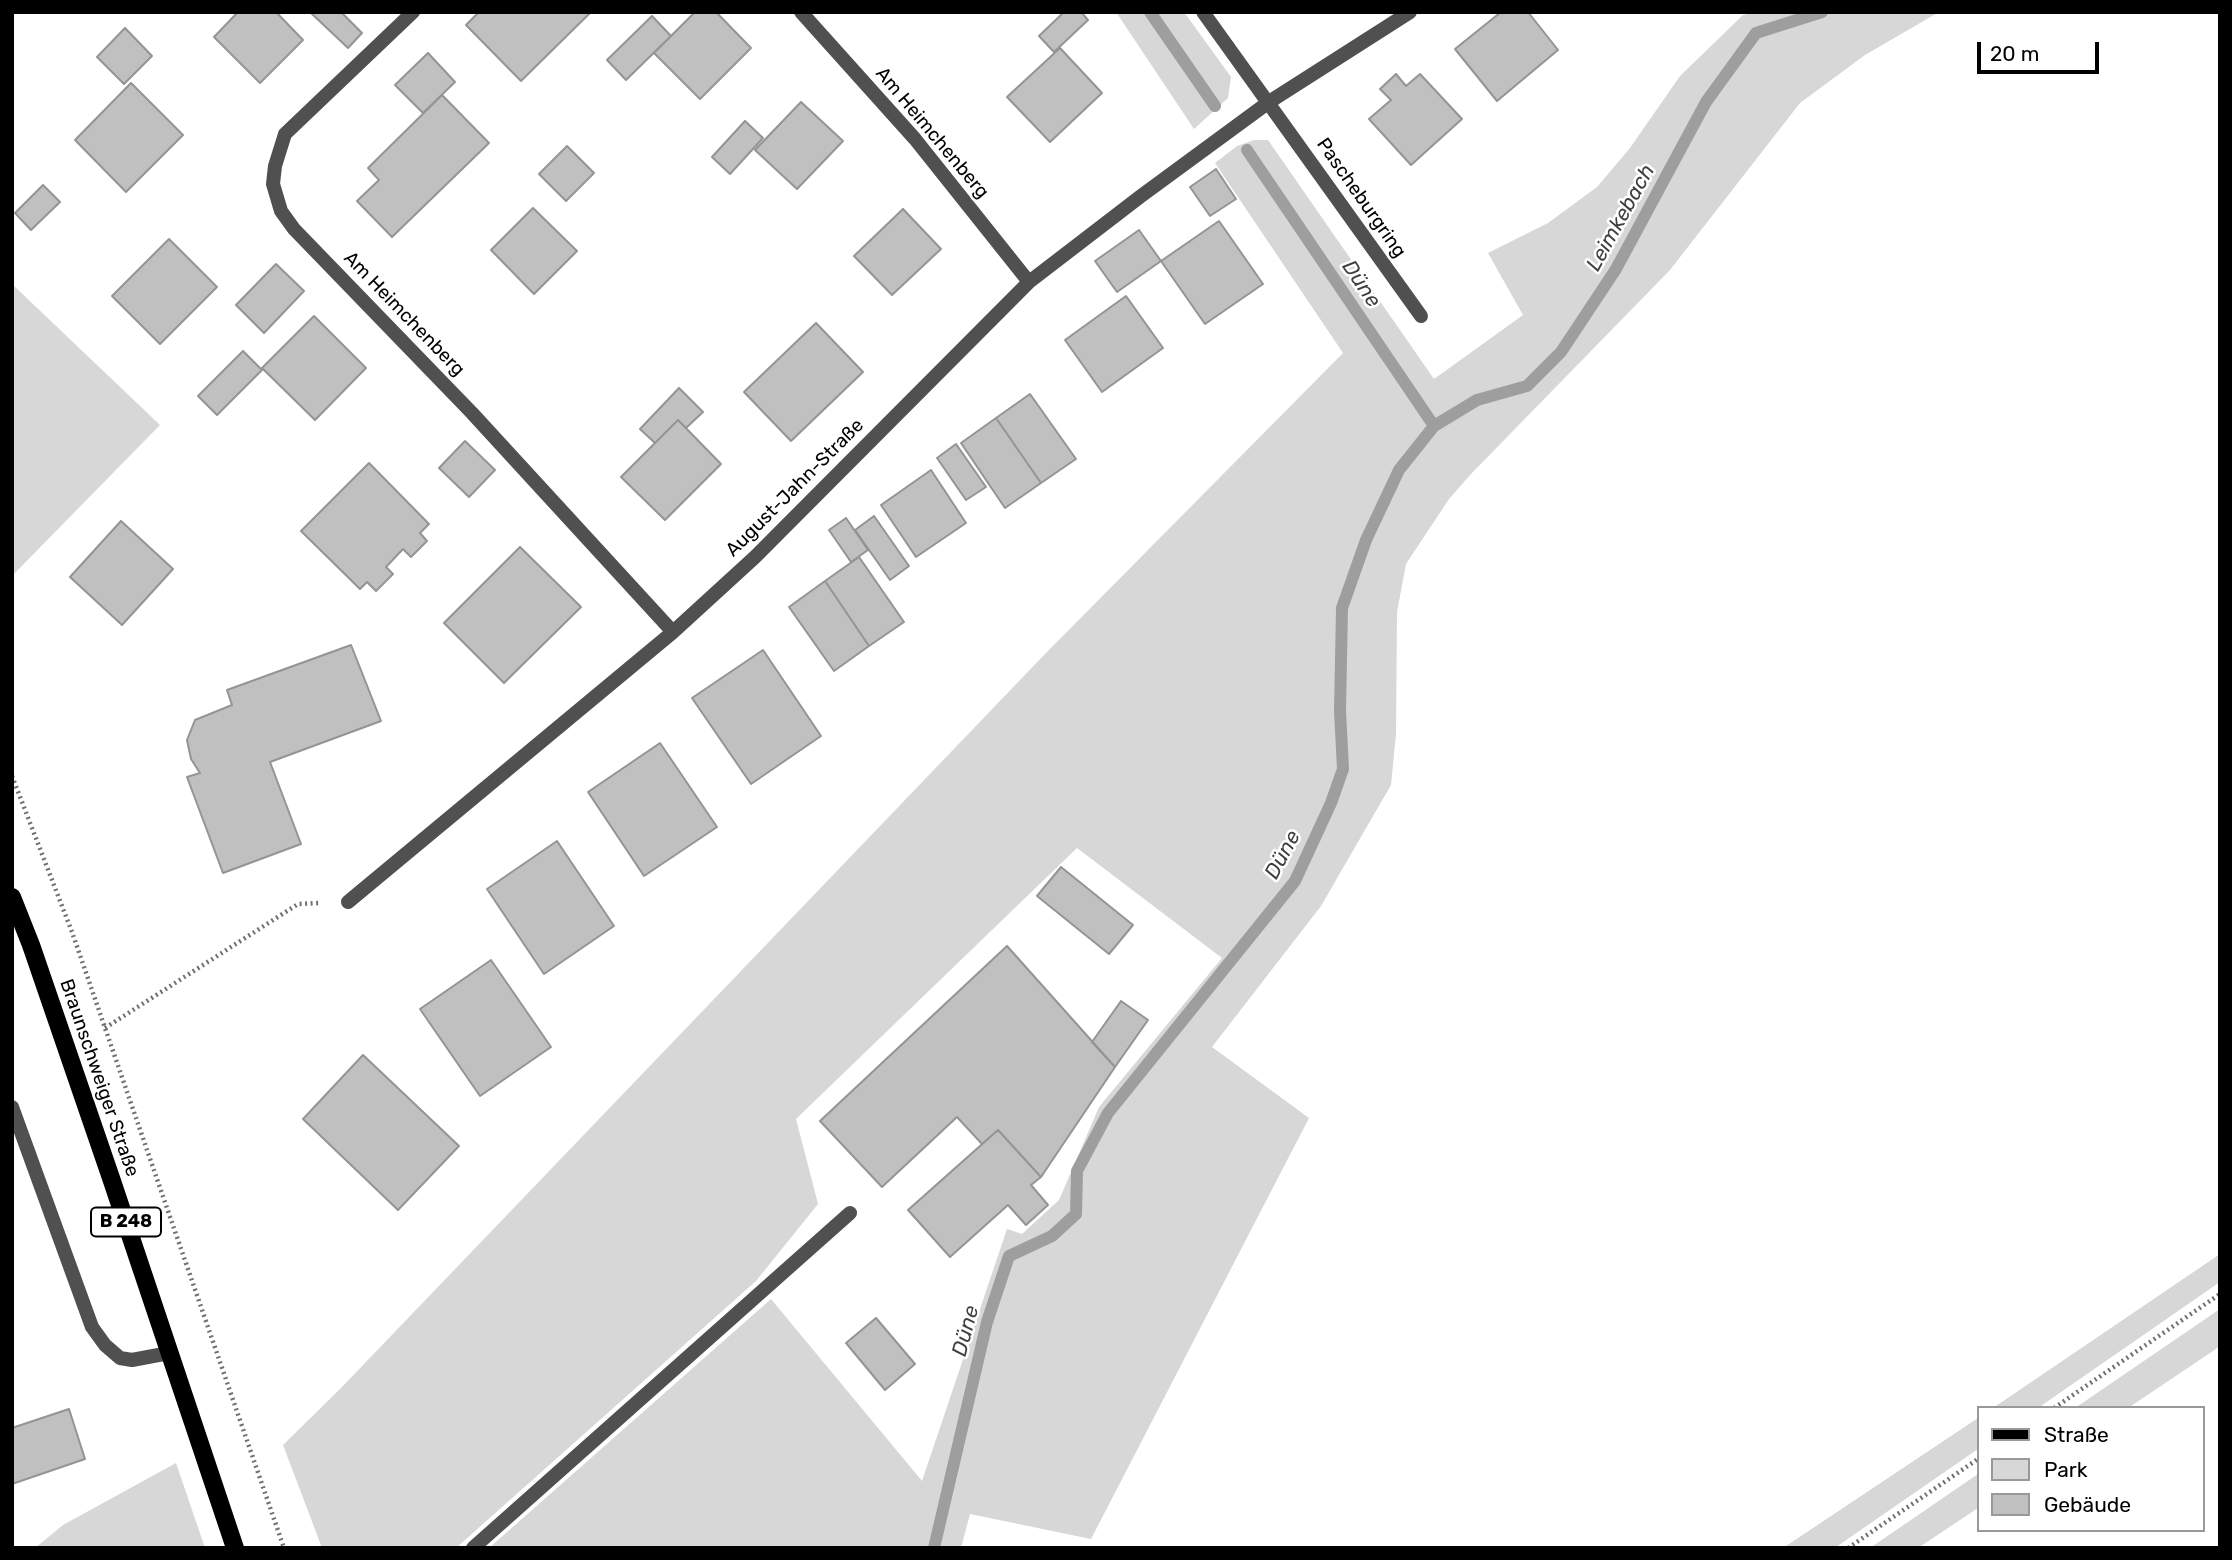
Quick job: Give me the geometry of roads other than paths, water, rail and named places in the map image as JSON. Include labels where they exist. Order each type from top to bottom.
[{"type":"main road","name":"Braunschweiger Straße","points":[[12,897],[31,945],[234,1548]]},
{"type":"street","name":"Am Heimchenberg","points":[[413,12],[285,134],[275,166],[273,184],[281,211],[294,229],[472,413],[673,632]]},
{"type":"street","name":"Am Heimchenberg","points":[[801,12],[915,139],[1029,282]]},
{"type":"street","name":"Pascheburgring","points":[[1203,12],[1421,316]]},
{"type":"street","points":[[1269,102],[1410,12]]},
{"type":"street","name":"August-Jahn-Straße","points":[[348,902],[673,632],[755,557],[1029,282],[1141,195],[1269,102]]},
{"type":"street","points":[[12,1107],[93,1327],[105,1345],[120,1358],[132,1360],[169,1353]]},
{"type":"street","points":[[473,1548],[850,1213]]},
{"type":"waterway","name":"Düne","points":[[1150,12],[1215,106]]},
{"type":"waterway","name":"Düne","points":[[934,1548],[987,1322],[1009,1256],[1052,1236],[1076,1214],[1077,1171],[1108,1113],[1295,881],[1331,803],[1343,769],[1340,711],[1342,608],[1366,540],[1399,470],[1434,426],[1477,400],[1527,386],[1561,352],[1616,269],[1706,102],[1756,33],[1822,12]]},
{"type":"waterway","name":"Düne","points":[[1247,150],[1434,426]]},
{"type":"water label","name":"Leimkebach","points":[[1621,218]]}]
